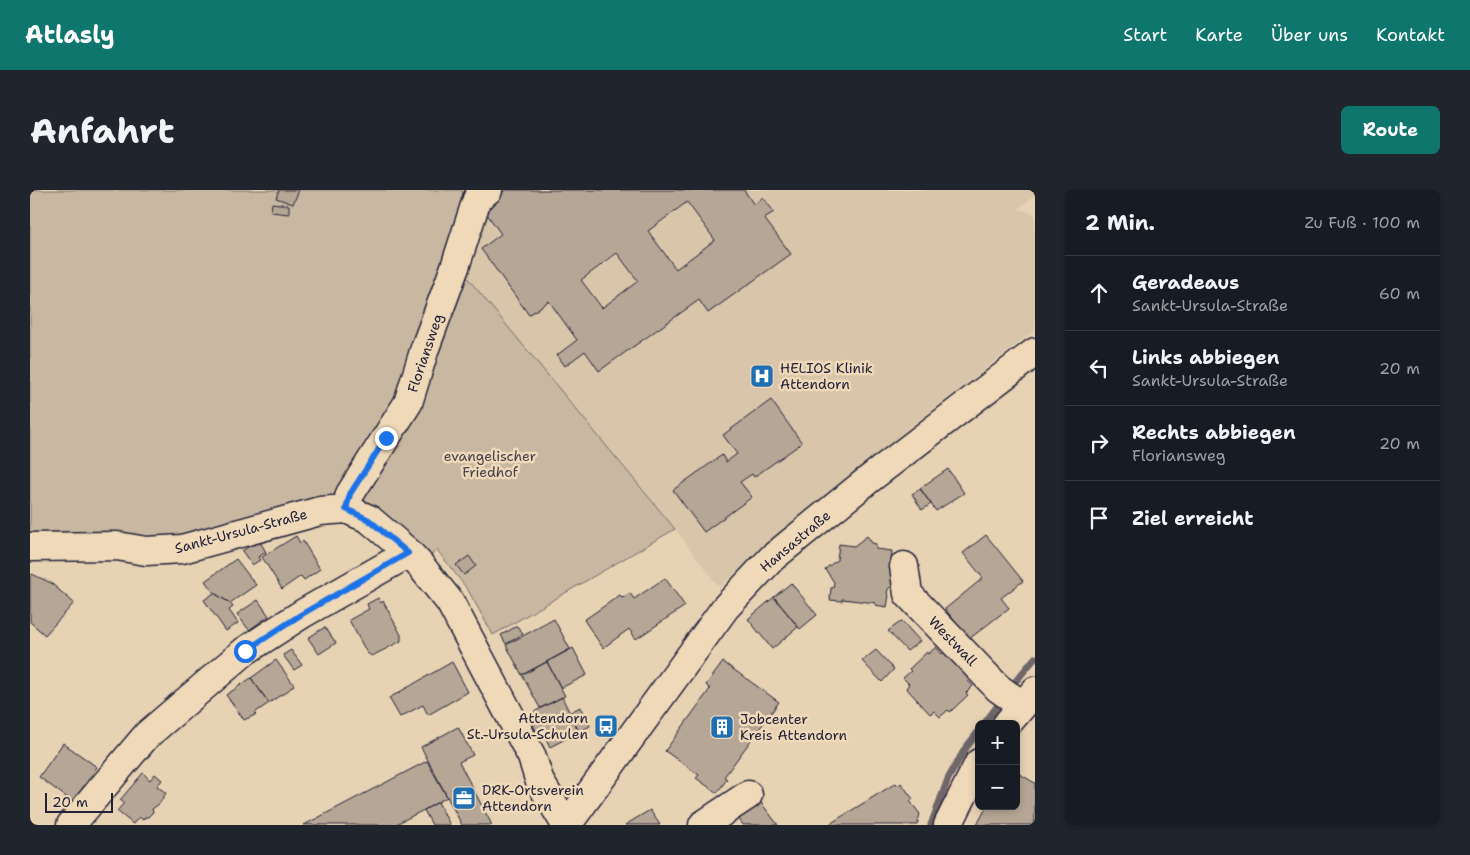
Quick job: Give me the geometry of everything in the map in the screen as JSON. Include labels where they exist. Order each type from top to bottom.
[{"type":"street","name":"Floriansweg","points":[[346,509],[350,494],[408,403],[425,348],[455,267],[477,199],[488,190]]},
{"type":"street","name":"Hansastraße","points":[[566,825],[725,608],[772,558],[868,480],[1035,352]]},
{"type":"street","name":"Sankt-Ursula-Straße","points":[[30,547],[117,546],[146,551],[182,549],[320,511],[346,509],[369,520],[420,564],[450,602],[532,757],[540,782],[566,825]]},
{"type":"street","points":[[71,825],[147,735],[245,651],[302,614],[408,553]]},
{"type":"street","name":"Westwall","points":[[904,566],[908,594],[1016,702]]},
{"type":"street","points":[[948,825],[978,765]]},
{"type":"street","points":[[703,825],[748,795]]},
{"type":"shaded area","name":"HELIOS Klinik Attendorn","points":[[462,190],[1035,190],[1035,195],[1018,209],[1035,214],[1035,330],[917,422],[719,587],[675,529],[450,258],[465,213]]},
{"type":"green space","name":"evangelischer Friedhof","points":[[30,190],[462,190],[465,213],[451,258],[675,529],[493,635],[468,590],[437,550],[420,565],[346,509],[182,549],[30,550]]},
{"type":"building","points":[[279,190],[299,190],[293,204],[276,198]]},
{"type":"building","points":[[506,190],[744,190],[754,205],[763,197],[774,212],[764,218],[791,254],[708,313],[699,300],[599,371],[585,351],[565,366],[557,355],[577,340],[549,301],[529,315],[481,249],[501,234],[482,207]],"holes":[[[687,202],[715,240],[676,269],[648,231]],[[617,253],[638,281],[602,308],[581,280]]]},
{"type":"building","points":[[272,203],[289,205],[289,214],[271,212]]},
{"type":"building","points":[[771,400],[802,443],[754,477],[752,474],[740,482],[752,497],[704,532],[673,490],[722,455],[726,462],[737,454],[723,435]]},
{"type":"building","points":[[948,469],[964,493],[936,511],[920,488]]},
{"type":"building","points":[[920,489],[931,504],[922,510],[912,494]]},
{"type":"building","points":[[986,535],[1023,581],[1001,598],[1009,608],[969,639],[945,609],[983,578],[963,553]]},
{"type":"building","points":[[296,536],[300,543],[303,541],[320,569],[304,580],[301,576],[282,589],[262,557]]},
{"type":"building","points":[[867,536],[872,543],[876,544],[876,549],[892,551],[890,567],[900,579],[888,589],[887,607],[875,605],[876,603],[842,599],[842,601],[830,600],[831,588],[833,588],[834,582],[825,569],[837,560],[839,544],[854,546]]},
{"type":"building","points":[[259,540],[266,552],[258,557],[260,560],[252,565],[242,551]]},
{"type":"building","points":[[469,556],[476,566],[464,575],[456,565]]},
{"type":"building","points":[[236,559],[256,585],[230,603],[214,593],[205,581]]},
{"type":"building","points":[[32,574],[51,583],[74,603],[45,635],[30,622],[30,576]]},
{"type":"building","points":[[665,578],[685,606],[636,639],[629,629],[603,648],[584,620],[620,595],[623,598],[630,593],[634,599]]},
{"type":"building","points":[[791,583],[817,615],[800,629],[774,597]]},
{"type":"building","points":[[214,593],[233,607],[229,610],[238,623],[226,631],[204,600]]},
{"type":"building","points":[[774,597],[798,627],[772,649],[748,619]]},
{"type":"building","points":[[378,598],[381,603],[383,601],[401,635],[401,641],[372,656],[367,653],[349,620],[369,609],[367,604]]},
{"type":"building","points":[[258,600],[269,616],[249,630],[237,614]]},
{"type":"building","points":[[554,619],[570,649],[522,675],[506,645]]},
{"type":"building","points":[[902,621],[920,641],[907,651],[888,631]]},
{"type":"building","points":[[517,626],[523,634],[506,644],[501,635]]},
{"type":"building","points":[[325,627],[336,643],[319,654],[308,638]]},
{"type":"building","points":[[936,647],[942,654],[946,650],[971,676],[967,680],[973,686],[966,693],[968,695],[950,712],[948,710],[940,717],[934,711],[930,714],[906,688],[909,684],[903,678],[911,671],[909,669],[927,652],[928,654]]},
{"type":"building","points":[[573,648],[587,675],[561,688],[547,662]]},
{"type":"building","points":[[291,650],[302,665],[294,670],[283,655]]},
{"type":"building","points":[[876,650],[894,669],[882,682],[862,661]]},
{"type":"building","points":[[276,660],[294,685],[269,703],[251,678]]},
{"type":"building","points":[[452,662],[468,692],[428,715],[423,705],[400,717],[389,698]]},
{"type":"building","points":[[547,662],[565,696],[540,708],[522,675]]},
{"type":"building","name":"Jobcenter Kreis Attendorn","points":[[723,662],[779,702],[724,777],[727,779],[717,793],[696,778],[699,775],[665,751],[710,689],[706,685]]},
{"type":"building","points":[[251,678],[269,703],[256,712],[255,715],[244,720],[226,695]]},
{"type":"building","points":[[562,697],[579,732],[550,747],[545,737],[540,739],[533,725],[537,722],[532,713]]},
{"type":"building","points":[[580,707],[590,726],[579,732],[569,713]]},
{"type":"building","points":[[458,727],[473,755],[459,762],[492,825],[462,825],[421,747]]},
{"type":"building","points":[[63,743],[97,767],[73,802],[39,777]]},
{"type":"building","points":[[427,761],[447,797],[424,810],[394,825],[304,825]]},
{"type":"building","points":[[143,773],[150,780],[155,774],[162,780],[157,786],[166,793],[159,804],[152,809],[153,812],[148,817],[145,817],[143,820],[139,817],[133,824],[117,811],[124,803],[120,800]]},
{"type":"building","points":[[1020,774],[1035,783],[1035,820],[1032,825],[977,825],[985,810],[1020,810]]},
{"type":"building","points":[[896,783],[898,786],[901,783],[913,799],[910,801],[920,814],[917,825],[828,825]]},
{"type":"building","points":[[759,800],[778,825],[743,825],[737,816]]},
{"type":"building","points":[[438,802],[450,825],[432,825],[424,810]]},
{"type":"building","points":[[650,810],[660,825],[625,825]]},
{"type":"waterway","points":[[1010,688],[1035,658]]},
{"type":"waterway","points":[[987,720],[1004,697]]},
{"type":"waterway","points":[[931,825],[948,779],[965,749],[975,736]]},
{"type":"place","name":"HELIOS Klinik Attendorn","points":[[762,376]]},
{"type":"place","name":"Attendorn St.-Ursula-Schulen","points":[[606,726]]},
{"type":"place","name":"Jobcenter Kreis Attendorn","points":[[722,727]]},
{"type":"place","name":"DRK-Ortsverein Attendorn","points":[[464,798]]},
{"type":"route","points":[[245,651],[302,614],[408,553],[369,520],[346,509],[350,494],[386,438]]}]
